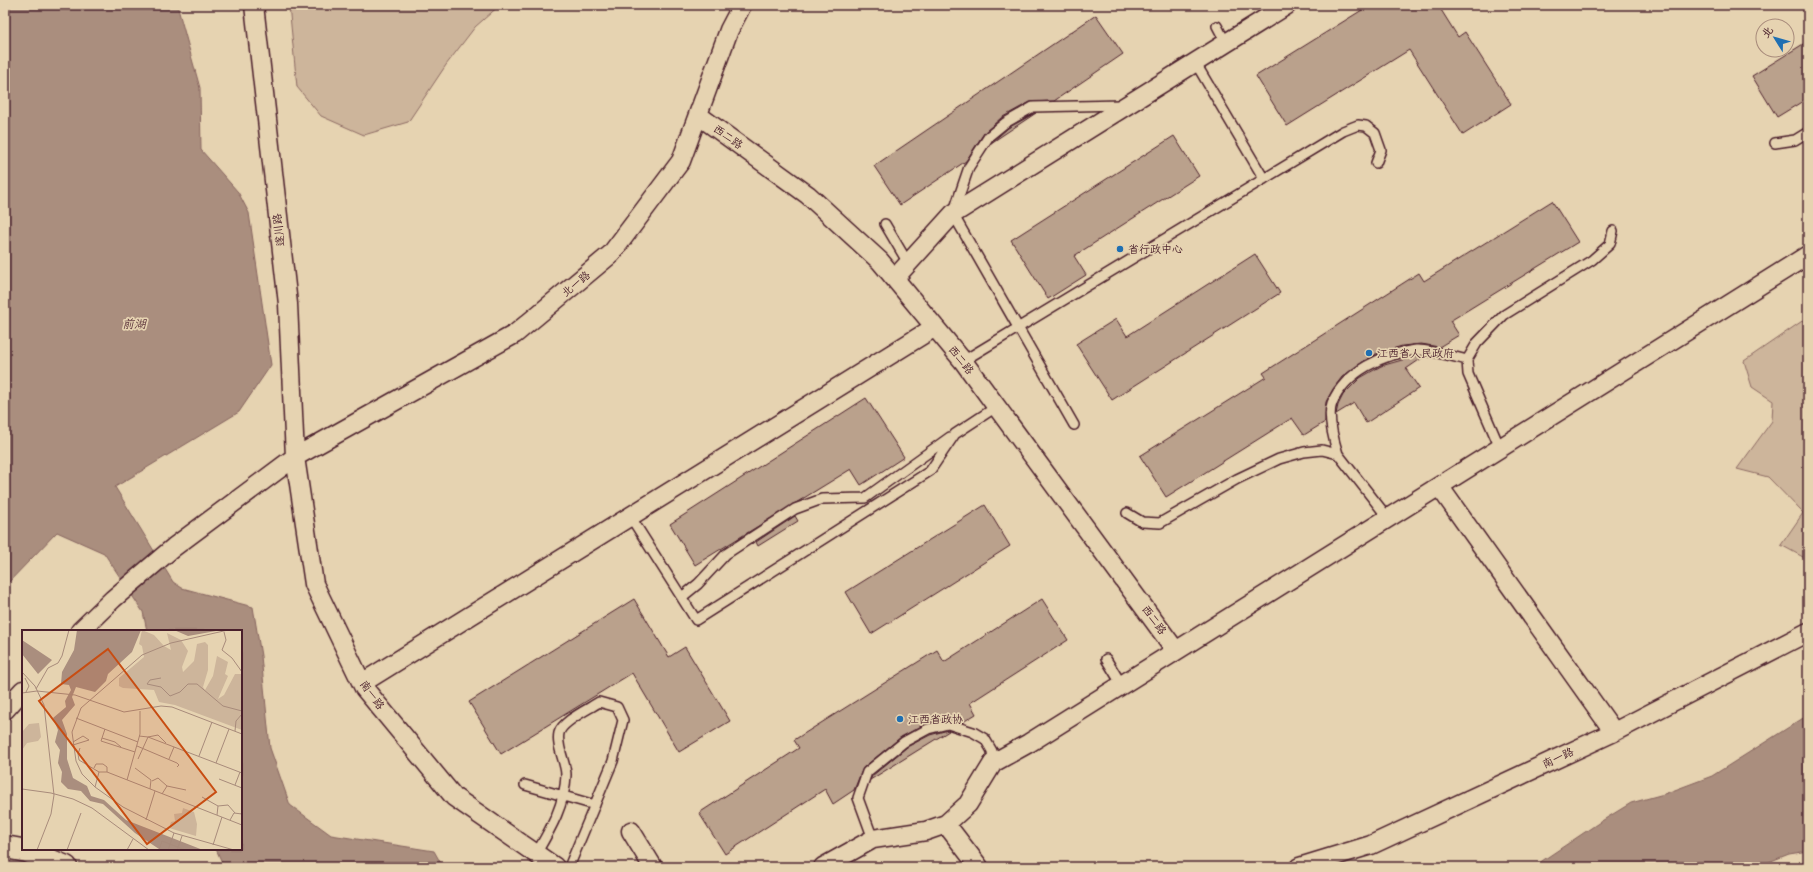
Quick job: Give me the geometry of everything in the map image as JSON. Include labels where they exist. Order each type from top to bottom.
[{"type":"main road","points":[[5,847],[22,850]]},
{"type":"main road","points":[[24,850],[66,867]]},
{"type":"street","name":"遂川路","points":[[254,5],[288,304],[295,457]]},
{"type":"street","name":"北一路","points":[[81,630],[112,599],[174,547],[295,457],[515,334],[612,254],[681,161],[729,30],[742,5]]},
{"type":"street","points":[[894,278],[953,214],[1287,5]]},
{"type":"street","name":"西二路","points":[[698,115],[808,195],[880,261],[963,361],[1176,651]]},
{"type":"street","points":[[823,867],[873,839],[926,831],[946,824],[968,804],[993,763],[1029,743],[1808,255]]},
{"type":"street","points":[[362,683],[935,327]]},
{"type":"street","name":"南一路","points":[[295,457],[314,584],[362,683],[454,797],[555,867]]},
{"type":"street","points":[[1439,486],[1614,732]]},
{"type":"street","name":"南一路","points":[[1299,867],[1371,845],[1614,732],[1808,632]]},
{"type":"street","points":[[5,710],[22,691]]},
{"type":"street","points":[[946,824],[979,867]]},
{"type":"street","points":[[631,831],[653,867]]},
{"type":"lane","points":[[1217,26],[1226,43]]},
{"type":"lane","points":[[1195,62],[1264,179]]},
{"type":"lane","points":[[1074,425],[953,214],[969,167],[989,136],[1005,123],[1033,107],[1126,105]]},
{"type":"lane","points":[[963,361],[1343,131],[1358,125],[1366,126],[1375,133],[1381,150],[1376,163]]},
{"type":"lane","points":[[1775,143],[1795,140],[1808,132]]},
{"type":"lane","points":[[885,224],[908,263]]},
{"type":"lane","points":[[1500,448],[1468,374],[1467,360],[1477,343],[1504,315],[1592,260],[1610,244],[1613,231]]},
{"type":"lane","points":[[1388,518],[1338,454],[1331,433],[1331,404],[1346,381],[1377,360],[1417,350],[1467,360]]},
{"type":"lane","points":[[682,597],[698,584],[726,554],[795,509],[822,499],[865,498],[955,434],[996,407]]},
{"type":"lane","points":[[630,516],[696,620],[930,471],[955,434]]},
{"type":"lane","points":[[1127,513],[1142,522],[1160,522],[1237,479],[1279,459],[1304,452],[1322,450],[1338,454]]},
{"type":"lane","points":[[1106,659],[1122,684]]},
{"type":"lane","points":[[536,854],[558,814],[566,775],[559,733],[566,723],[599,702],[617,708],[623,720],[613,761],[569,867]]},
{"type":"lane","points":[[873,839],[858,798],[867,772],[904,742],[928,729],[948,724],[973,732],[985,739],[992,751],[993,763]]},
{"type":"lane","points":[[525,785],[595,805]]},
{"type":"lane","points":[[5,837],[22,849]]},
{"type":"shaded area","points":[[289,5],[500,5],[475,27],[446,65],[408,122],[364,135],[321,116],[297,87]]},
{"type":"shaded area","points":[[1808,317],[1808,567],[1803,557],[1781,545],[1803,513],[1768,477],[1737,469],[1772,421],[1773,401],[1752,387],[1744,361]]},
{"type":"water","name":"前湖","points":[[5,5],[177,5],[200,88],[201,150],[238,192],[249,213],[271,365],[239,412],[115,487],[173,582],[182,588],[253,607],[261,656],[270,748],[290,805],[331,835],[434,851],[443,867],[224,867],[216,850],[242,850],[242,630],[147,630],[143,612],[104,553],[57,532],[5,586]]},
{"type":"water","points":[[1808,715],[1808,851],[1789,854],[1756,867],[1533,867],[1631,803],[1664,794],[1712,776]]},
{"type":"building","points":[[1370,5],[1438,5],[1458,37],[1465,32],[1511,104],[1463,135],[1409,50],[1287,126],[1256,76]]},
{"type":"building","points":[[1096,15],[1123,54],[1054,101],[1030,102],[1001,118],[984,133],[966,161],[900,205],[874,166]]},
{"type":"building","points":[[1808,41],[1808,98],[1777,117],[1752,76],[1781,58],[1795,58],[1795,49]]},
{"type":"building","points":[[1036,113],[991,143],[1008,128]]},
{"type":"building","points":[[1174,136],[1199,176],[1074,256],[1086,275],[1048,299],[1011,240]]},
{"type":"building","points":[[1552,201],[1578,242],[1450,321],[1459,335],[1439,347],[1421,344],[1402,346],[1376,354],[1342,377],[1333,389],[1326,402],[1325,422],[1304,435],[1292,418],[1166,497],[1140,456],[1266,377],[1263,373],[1419,273],[1424,281]]},
{"type":"building","points":[[1255,254],[1280,293],[1112,400],[1076,344],[1116,319],[1127,336]]},
{"type":"building","points":[[1416,356],[1425,356],[1406,369],[1419,388],[1366,423],[1354,403],[1336,414],[1338,405],[1343,395],[1360,378],[1381,366]]},
{"type":"building","points":[[866,398],[904,457],[861,485],[851,469],[695,565],[670,524]]},
{"type":"building","points":[[985,505],[1010,546],[871,634],[846,592]]},
{"type":"building","points":[[795,516],[798,521],[758,546],[756,542]]},
{"type":"building","points":[[634,599],[669,657],[685,647],[730,721],[679,752],[632,673],[501,754],[469,702]]},
{"type":"building","points":[[1042,599],[1068,640],[970,703],[976,714],[963,722],[947,718],[927,723],[901,737],[863,768],[854,790],[833,804],[825,789],[725,854],[699,813],[799,748],[794,740],[937,650],[944,662]]},
{"type":"building","points":[[949,731],[870,780],[872,776],[907,747],[930,735]]},
{"type":"place","name":"省行政中心","points":[[1120,249]]},
{"type":"place","name":"江西省人民政府","points":[[1369,353]]},
{"type":"place","name":"江西省政协","points":[[900,719]]}]
